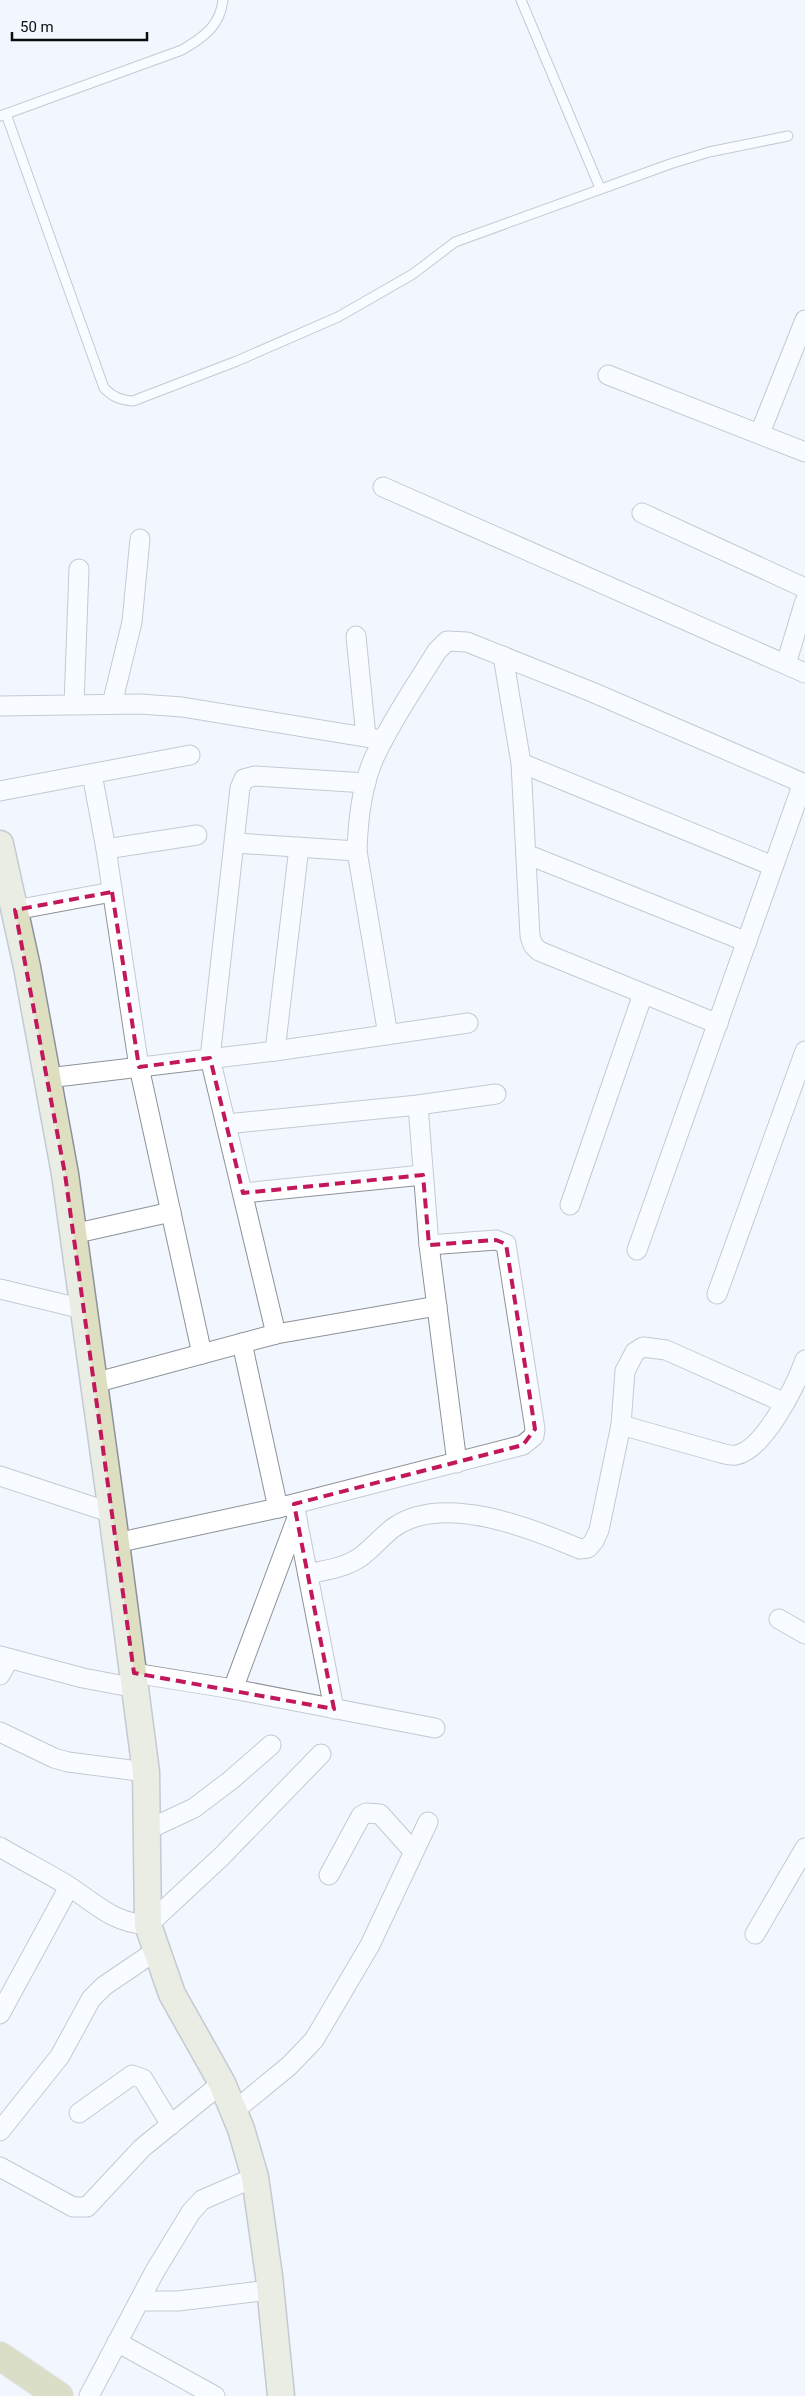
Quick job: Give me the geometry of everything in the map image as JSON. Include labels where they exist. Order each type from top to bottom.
[{"type":"main road","points":[[0,844],[15,910],[65,1174],[112,1513],[146,1772],[148,1925],[172,1994],[222,2083],[234,2111],[255,2177],[270,2290],[281,2396]]},
{"type":"main road","points":[[0,2356],[60,2396]]},
{"type":"street","points":[[760,433],[805,320]]},
{"type":"street","points":[[608,375],[805,452]]},
{"type":"street","points":[[383,487],[805,672]]},
{"type":"street","points":[[642,513],[805,588]]},
{"type":"street","points":[[112,704],[132,622],[140,539]]},
{"type":"street","points":[[74,704],[79,569]]},
{"type":"street","points":[[786,664],[805,601]]},
{"type":"street","points":[[356,636],[374,738],[375,755],[366,783],[357,852],[388,1035]]},
{"type":"street","points":[[374,738],[400,712],[436,651],[447,641],[456,640],[467,642],[592,692],[804,783],[637,1250]]},
{"type":"street","points":[[502,656],[522,763],[530,936],[533,945],[539,951],[718,1024]]},
{"type":"street","points":[[0,706],[112,704],[182,707],[374,738]]},
{"type":"street","points":[[0,791],[190,756]]},
{"type":"street","points":[[522,763],[773,866]]},
{"type":"street","points":[[92,774],[106,849],[139,1067],[202,1354]]},
{"type":"street","points":[[276,1334],[210,1058],[240,788],[244,779],[248,776],[366,783]]},
{"type":"street","points":[[106,849],[197,835]]},
{"type":"street","points":[[235,843],[357,852]]},
{"type":"street","points":[[275,1051],[299,847]]},
{"type":"street","points":[[526,854],[747,942]]},
{"type":"street","points":[[15,910],[112,892]]},
{"type":"street","points":[[570,1205],[643,994]]},
{"type":"street","points":[[48,1078],[275,1051],[468,1023]]},
{"type":"street","points":[[717,1294],[805,1051]]},
{"type":"street","points":[[226,1124],[418,1105],[496,1094]]},
{"type":"street","points":[[418,1105],[429,1245],[457,1462]]},
{"type":"street","points":[[243,1193],[423,1175]]},
{"type":"street","points":[[73,1234],[171,1212]]},
{"type":"street","points":[[116,1543],[290,1510],[457,1462],[523,1446],[534,1436],[535,1429],[506,1244],[496,1240],[429,1245]]},
{"type":"street","points":[[0,1289],[83,1309]]},
{"type":"street","points":[[94,1383],[276,1334],[436,1306]]},
{"type":"street","points":[[242,1343],[308,1574],[334,1709]]},
{"type":"street","points":[[308,1574],[346,1565],[359,1558],[394,1527],[415,1517],[438,1514],[462,1514],[514,1523],[580,1549],[588,1548],[594,1542],[598,1530],[621,1425],[625,1371],[635,1352],[643,1347],[666,1350],[784,1403]]},
{"type":"street","points":[[621,1425],[721,1453],[736,1455],[749,1450],[763,1435],[784,1403],[805,1360]]},
{"type":"street","points":[[0,1476],[112,1513]]},
{"type":"street","points":[[234,1689],[290,1510]]},
{"type":"street","points":[[779,1619],[805,1634]]},
{"type":"street","points":[[0,1675],[4,1657],[83,1678],[234,1689],[435,1728]]},
{"type":"street","points":[[0,1732],[54,1758],[68,1762],[146,1772]]},
{"type":"street","points":[[147,1830],[194,1808],[232,1780],[271,1745]]},
{"type":"street","points":[[0,1847],[69,1887],[118,1919],[129,1923],[148,1925],[222,1856],[321,1754]]},
{"type":"street","points":[[329,1875],[361,1816],[366,1813],[380,1814],[414,1852]]},
{"type":"street","points":[[234,2111],[282,2072],[314,2040],[370,1945],[428,1822]]},
{"type":"street","points":[[755,1934],[805,1848]]},
{"type":"street","points":[[0,2014],[69,1887]]},
{"type":"street","points":[[0,2130],[60,2056],[91,1999],[104,1986],[157,1950]]},
{"type":"street","points":[[79,2113],[132,2075],[143,2080],[171,2124]]},
{"type":"street","points":[[0,2168],[72,2207],[87,2207],[142,2148],[222,2083]]},
{"type":"street","points":[[89,2396],[139,2301],[191,2212],[202,2200],[255,2177]]},
{"type":"street","points":[[139,2301],[178,2301],[270,2290]]},
{"type":"street","points":[[118,2342],[215,2396]]},
{"type":"lane","points":[[223,0],[222,11],[214,26],[202,38],[182,50],[3,115],[104,388],[112,396],[122,400],[133,400],[238,361],[338,317],[413,274],[456,242],[600,188],[708,152],[788,136]]},
{"type":"lane","points":[[522,0],[600,188]]},
{"type":"highlighted area","points":[[112,892],[139,1067],[210,1058],[243,1193],[423,1175],[429,1245],[496,1240],[506,1244],[535,1429],[523,1445],[294,1504],[334,1709],[134,1673],[65,1174],[15,910]]}]
